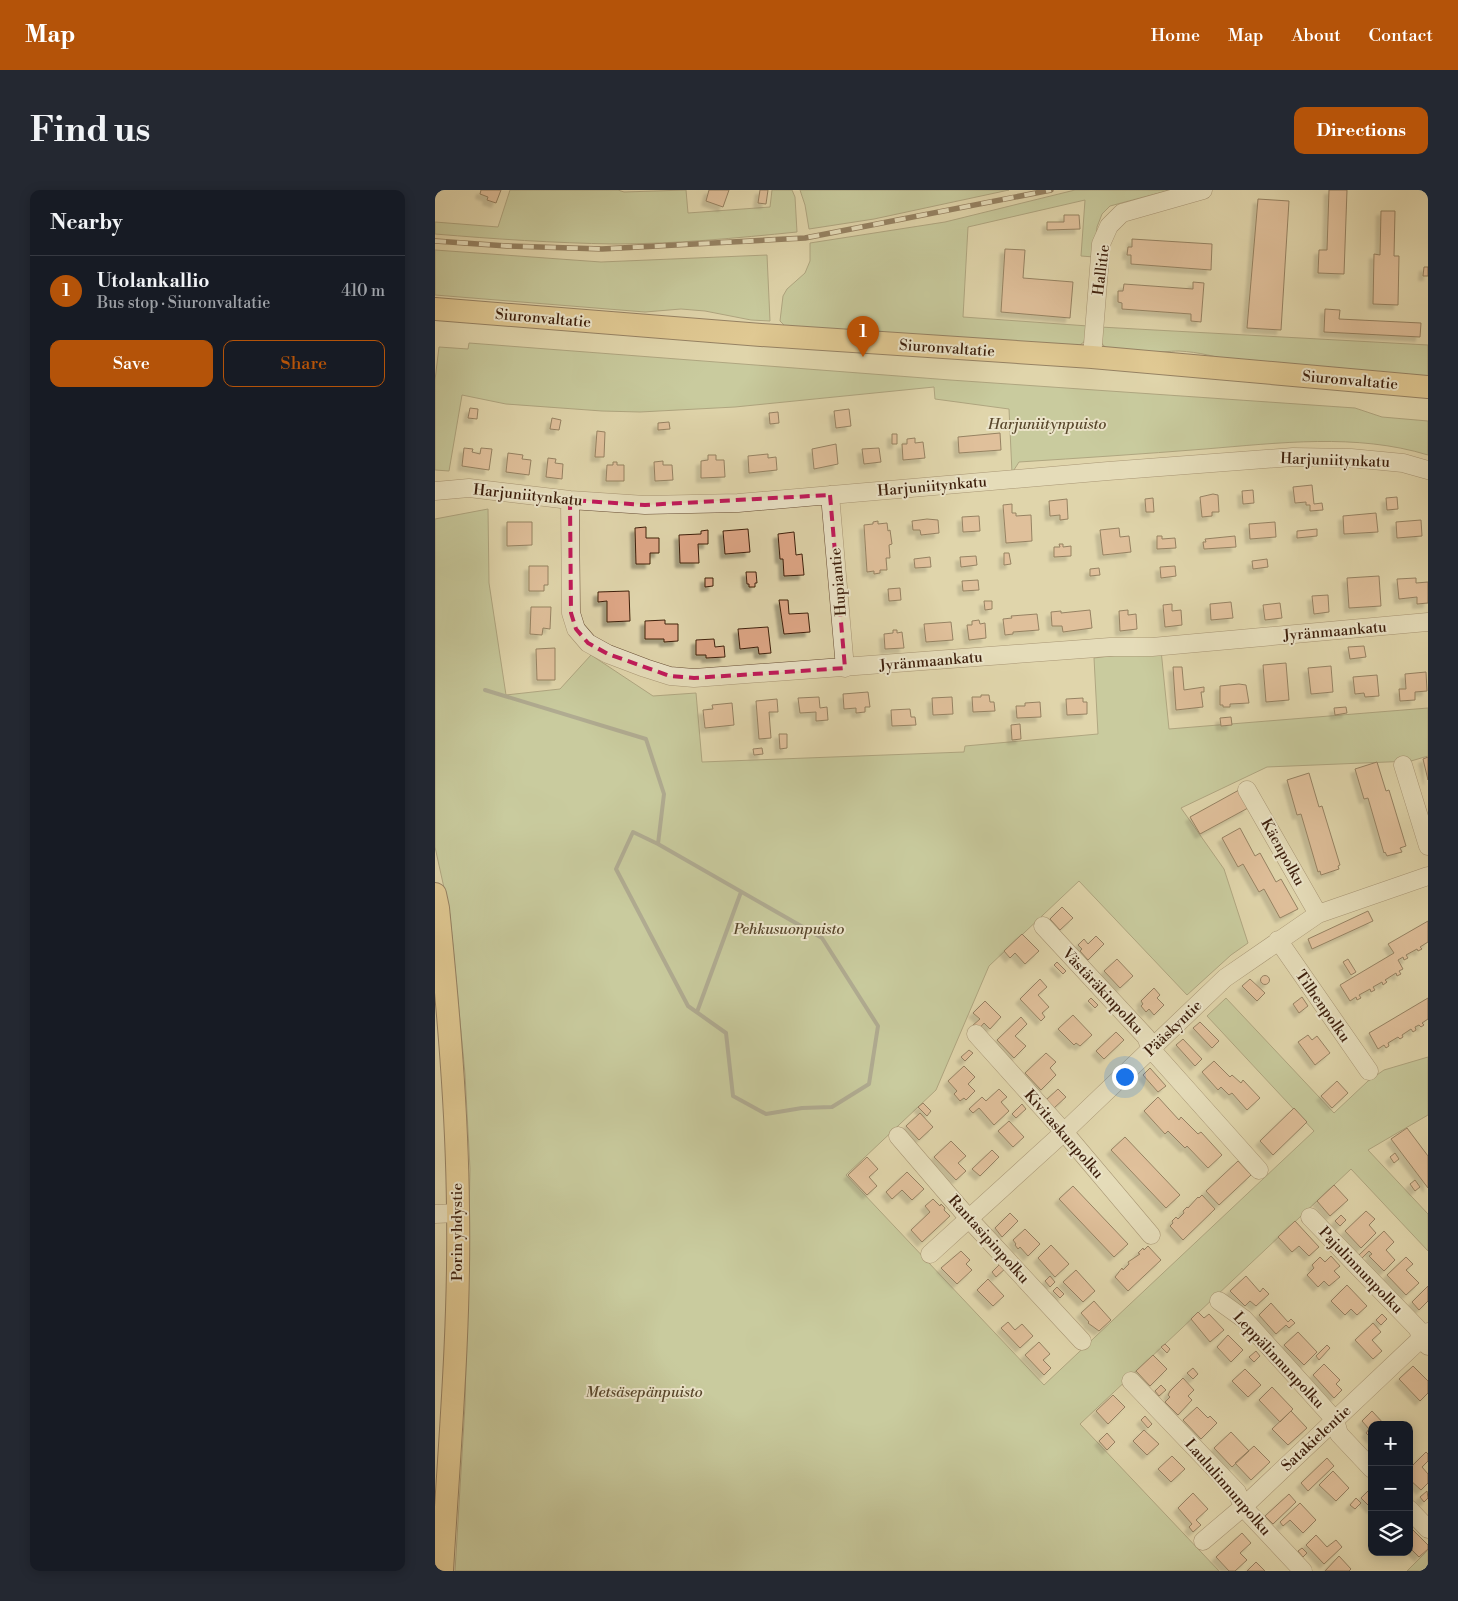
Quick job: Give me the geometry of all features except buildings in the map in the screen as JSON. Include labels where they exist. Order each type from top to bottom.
[{"type":"main road","name":"Siuronvaltatie","points":[[435,309],[761,335],[1092,358],[1428,387]]},
{"type":"main road","name":"Porin yhdystie","points":[[435,894],[452,1050],[458,1214],[456,1316],[442,1571]]},
{"type":"street","name":"Hallitie","points":[[1092,358],[1101,244],[1109,226],[1123,212],[1203,190]]},
{"type":"street","name":"Harjuniitynkatu","points":[[435,491],[469,488],[570,500],[645,505],[738,503],[1293,457],[1351,458],[1403,463],[1428,470]]},
{"type":"street","name":"Hupiantie","points":[[829,495],[845,668]]},
{"type":"street","name":"Jyränmaankatu","points":[[570,500],[571,613],[576,629],[588,643],[608,654],[670,676],[693,678],[1111,647],[1152,647],[1428,622]]},
{"type":"street","points":[[1403,765],[1428,846]]},
{"type":"street","name":"Käenpolku","points":[[1247,790],[1318,914]]},
{"type":"street","name":"Pääskyntie","points":[[930,1254],[970,1220],[1225,978],[1318,914],[1428,876]]},
{"type":"street","name":"Västäräkinpolku","points":[[1043,926],[1146,1037],[1151,1049],[1259,1170]]},
{"type":"street","name":"Tilhenpolku","points":[[1278,940],[1369,1071]]},
{"type":"street","name":"Kivitaskunpolku","points":[[976,1034],[1064,1132],[1151,1235]]},
{"type":"street","name":"Rantasipinpolku","points":[[898,1136],[970,1220],[1082,1341]]},
{"type":"street","points":[[435,1214],[458,1214]]},
{"type":"street","name":"Pajulinnunpolku","points":[[1310,1217],[1426,1339]]},
{"type":"street","name":"Leppälinnunpolku","points":[[1219,1301],[1244,1318],[1335,1420],[1339,1434],[1370,1466]]},
{"type":"street","name":"Satakielentie","points":[[1203,1541],[1243,1507],[1335,1420],[1426,1339]]},
{"type":"street","name":"Laululinnunpolku","points":[[1131,1381],[1237,1492],[1243,1507],[1303,1571]]},
{"type":"street","points":[[1411,1511],[1428,1529]]},
{"type":"highlighted area","points":[[830,495],[845,668],[694,678],[670,676],[608,654],[588,643],[576,629],[571,613],[570,500],[645,505]]},
{"type":"green space","points":[[510,190],[618,190],[624,192],[686,190],[688,213],[770,207],[772,190],[792,190],[795,197],[797,232],[637,244],[569,243],[435,234],[435,222],[498,227]]},
{"type":"green space","points":[[800,190],[1009,190],[874,219],[809,229]]},
{"type":"green space","points":[[1075,190],[1170,190],[1110,206],[1102,214],[1097,227],[1094,257],[1081,256],[1085,200],[968,227],[963,317],[1088,326],[1084,342],[1077,347],[786,327],[780,321],[783,296],[787,289],[805,273],[810,261],[810,243],[945,222]]},
{"type":"green space","points":[[435,250],[601,262],[767,255],[770,321],[751,320],[705,311],[681,309],[645,312],[435,295]]},
{"type":"green space","points":[[1100,327],[1428,345],[1428,377],[1236,362],[1208,355],[1179,351],[1128,353],[1109,349],[1103,345],[1100,339]]},
{"type":"green space","name":"Harjuniitynpuisto","points":[[469,343],[950,380],[1355,408],[1382,417],[1428,421],[1428,455],[1401,448],[1373,444],[1289,442],[1019,462],[1012,473],[1009,409],[935,399],[934,387],[735,407],[640,412],[506,404],[462,395],[449,471],[435,470],[435,380],[439,347],[468,349]]},
{"type":"green space","points":[[488,509],[489,583],[506,695],[560,689],[591,655],[653,696],[696,693],[702,762],[964,752],[965,746],[1098,734],[1094,658],[1161,650],[1169,729],[1428,708],[1428,756],[1411,761],[1267,767],[1181,808],[1224,869],[1248,943],[1231,955],[1187,995],[1079,881],[989,966],[936,1090],[846,1175],[1044,1385],[1314,1131],[1207,1016],[1226,998],[1334,1113],[1368,1081],[1384,1070],[1428,1057],[1428,1115],[1368,1150],[1428,1214],[1428,1251],[1351,1169],[1080,1424],[1219,1571],[455,1571],[465,1405],[470,1169],[465,1074],[450,915],[435,847],[435,519]]},
{"type":"green space","points":[[1428,1550],[1428,1571],[1407,1571]]},
{"type":"waterway","points":[[485,690],[646,739],[664,794],[658,844],[822,938],[878,1026],[869,1084],[832,1107],[802,1108],[766,1114],[733,1096],[726,1033],[688,1006],[616,869],[633,832],[658,844]]},
{"type":"waterway","points":[[697,1012],[741,892]]},
{"type":"railway","points":[[435,241],[507,246],[602,249],[805,238],[1051,190]]},
{"type":"place","name":"Utolankallio","points":[[863,357]]},
{"type":"park label","name":"Pehkusuonpuisto","points":[[789,929]]},
{"type":"park label","name":"Metsäsepänpuisto","points":[[644,1392]]}]
